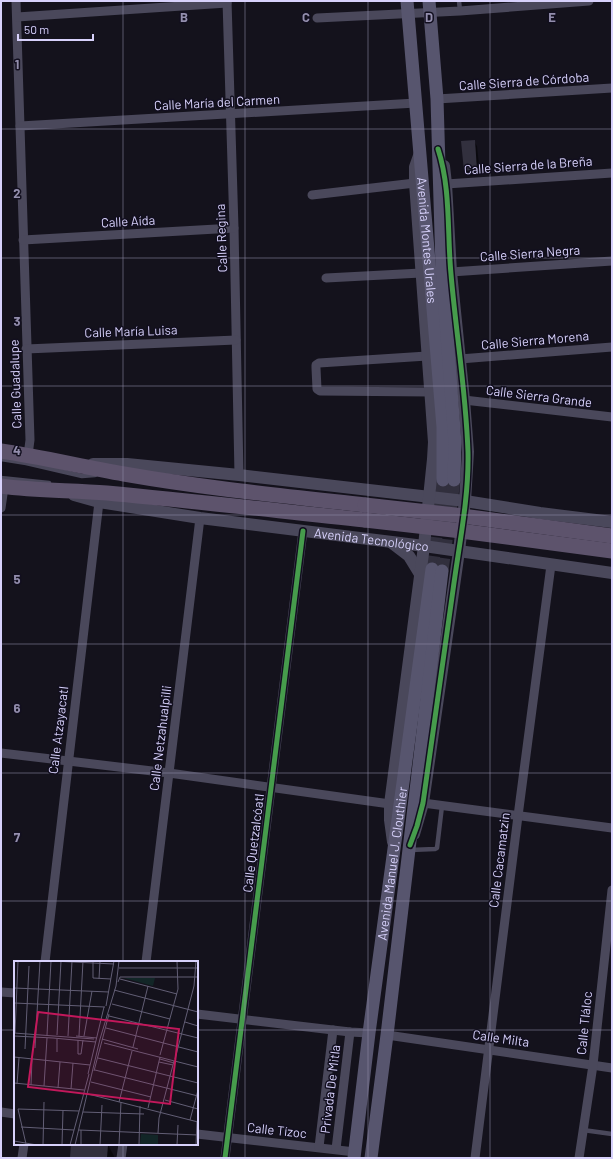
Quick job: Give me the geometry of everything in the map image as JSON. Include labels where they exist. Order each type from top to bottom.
[{"type":"main road","name":"Avenida Montes Urales","points":[[407,1],[443,427],[449,480],[455,442],[442,268],[437,99],[430,7]]},
{"type":"main road","points":[[1,451],[123,474],[212,488],[455,515],[612,536]]},
{"type":"main road","name":"Avenida Tecnológico","points":[[2,483],[63,487],[96,497],[205,502],[453,530],[612,551]]},
{"type":"main road","name":"Avenida Manuel J. Clouthier","points":[[354,1155],[394,845],[437,570],[409,848],[371,1158]]},
{"type":"street","name":"Calle Guadalupe","points":[[16,1],[30,440],[28,455]]},
{"type":"street","points":[[317,18],[408,14],[430,7],[460,11],[589,1]]},
{"type":"street","points":[[17,17],[227,2]]},
{"type":"street","name":"Calle Regina","points":[[227,2],[234,228],[239,475]]},
{"type":"street","name":"Calle Sierra de Córdoba","points":[[437,99],[612,88]]},
{"type":"street","name":"Calle María del Carmen","points":[[20,126],[416,103]]},
{"type":"street","points":[[409,848],[423,803],[465,501],[468,452],[451,272],[446,184],[444,166],[438,149]]},
{"type":"street","points":[[394,845],[390,820],[390,804],[434,459],[414,167],[420,152]]},
{"type":"street","name":"Calle Sierra de la Breña","points":[[446,184],[612,173]]},
{"type":"street","points":[[312,195],[415,183]]},
{"type":"street","name":"Calle Aída","points":[[23,240],[234,228]]},
{"type":"street","name":"Calle Sierra Negra","points":[[451,272],[612,261]]},
{"type":"street","points":[[326,278],[421,273]]},
{"type":"street","name":"Calle María Luisa","points":[[26,349],[236,340]]},
{"type":"street","name":"Calle Sierra Morena","points":[[460,359],[612,347]]},
{"type":"street","points":[[427,356],[319,363],[316,365],[316,368],[318,389],[322,391],[430,392]]},
{"type":"street","name":"Calle Sierra Grande","points":[[464,400],[612,417]]},
{"type":"street","points":[[74,464],[127,464],[239,475],[465,501],[540,513],[612,522]]},
{"type":"street","points":[[1,508],[2,483]]},
{"type":"street","name":"Avenida Tecnológico","points":[[96,497],[200,518],[424,546],[612,573]]},
{"type":"street","name":"Calle Atzayacatl","points":[[44,961],[96,497]]},
{"type":"street","name":"Calle Netzahualpilli","points":[[146,961],[200,518]]},
{"type":"street","name":"Calle Quetzalcóatl","points":[[225,1158],[303,530]]},
{"type":"street","points":[[391,542],[409,556],[420,574]]},
{"type":"street","name":"Calle Cacamatzin","points":[[475,1158],[551,565]]},
{"type":"street","points":[[1,753],[168,773],[390,804]]},
{"type":"street","points":[[423,803],[612,828]]},
{"type":"street","name":"Calle Tláloc","points":[[579,1158],[593,1065],[612,890]]},
{"type":"street","points":[[1,992],[14,993]]},
{"type":"street","points":[[198,1014],[369,1033]]},
{"type":"street","name":"Privada De Mitla","points":[[319,1147],[333,1030]]},
{"type":"street","name":"Privada De Mitla","points":[[336,1150],[350,1032]]},
{"type":"street","name":"Calle Milta","points":[[387,1035],[612,1068]]},
{"type":"street","points":[[1,1112],[14,1114]]},
{"type":"street","name":"Calle Tízoc","points":[[198,1134],[319,1147],[354,1155]]},
{"type":"street","points":[[22,1158],[24,1145]]},
{"type":"street","points":[[121,1158],[123,1145]]},
{"type":"lane","points":[[459,1],[460,11]]},
{"type":"lane","points":[[1,459],[26,462],[82,476],[123,474]]},
{"type":"lane","points":[[409,848],[436,849],[442,806]]},
{"type":"lane","points":[[583,1130],[612,1134]]},
{"type":"building","points":[[475,140],[477,170],[464,171],[461,141]]},
{"type":"building","points":[[71,1145],[108,1145],[107,1158],[70,1158]]},
{"type":"tunnel","points":[[432,569],[443,480]]},
{"type":"tunnel","points":[[442,571],[454,480]]},
{"type":"cycle path","points":[[410,845],[423,803],[463,521],[468,469],[465,407],[451,274],[447,195],[438,149]]},
{"type":"cycle path","points":[[225,1158],[303,531]]}]
